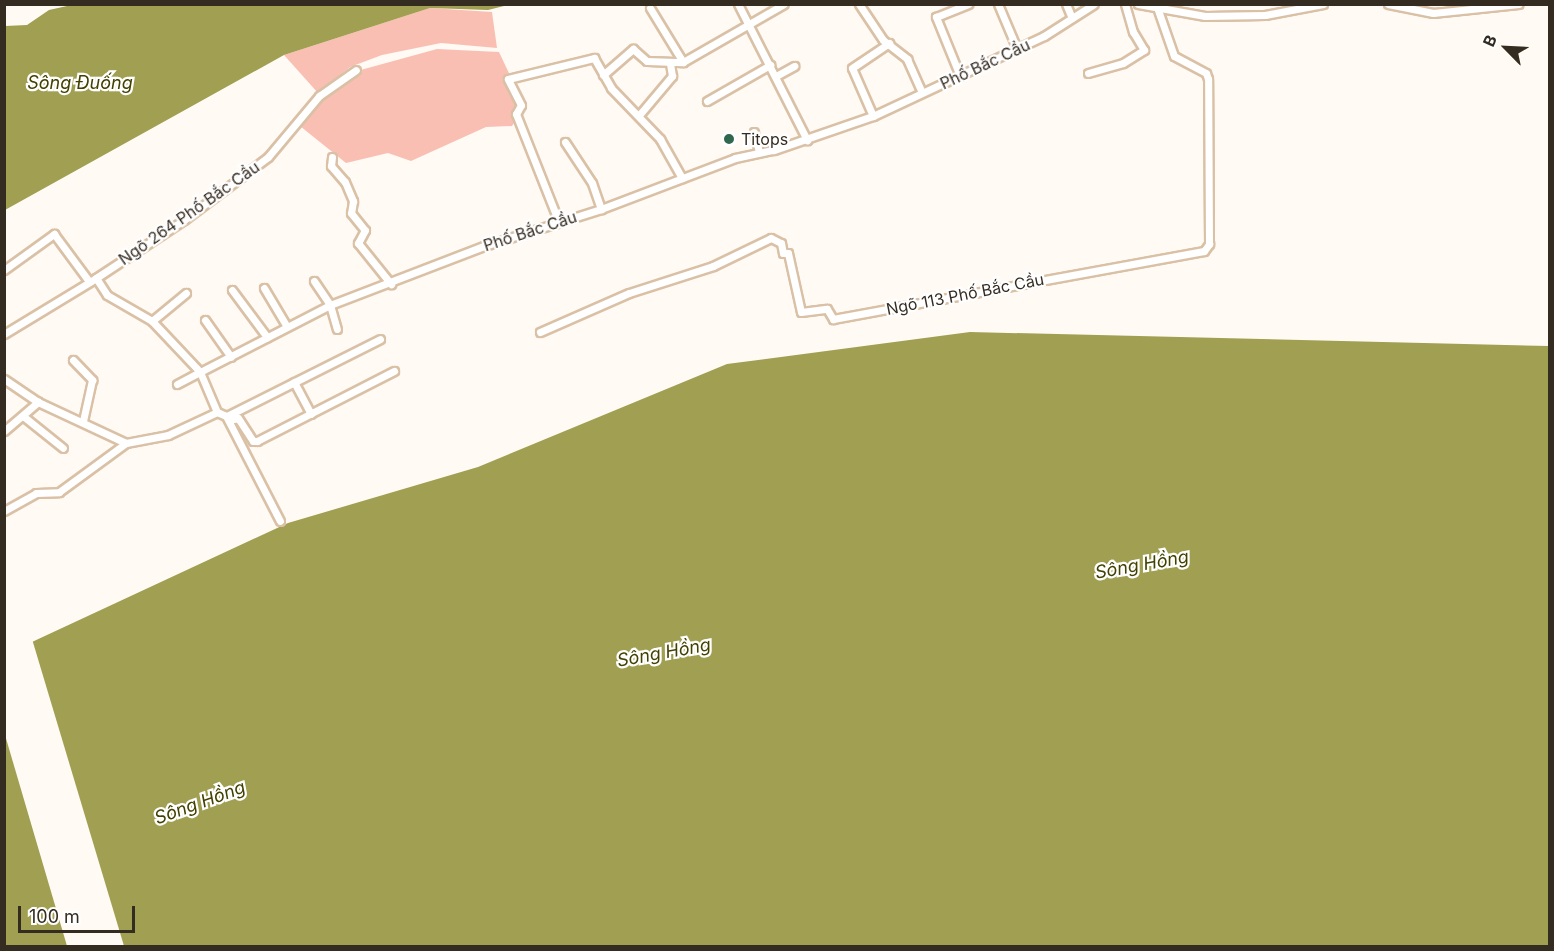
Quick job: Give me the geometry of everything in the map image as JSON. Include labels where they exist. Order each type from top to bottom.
[{"type":"street","points":[[738,4],[807,140]]},
{"type":"street","points":[[767,4],[773,11]]},
{"type":"street","points":[[603,75],[633,49],[647,61],[683,62],[784,4]]},
{"type":"street","points":[[859,4],[883,40],[907,59],[922,92]]},
{"type":"street","points":[[960,76],[936,17],[969,4]]},
{"type":"street","points":[[998,4],[1017,49]]},
{"type":"street","points":[[1066,4],[1072,18]]},
{"type":"street","name":"Phố Bắc Cầu","points":[[177,384],[231,357],[286,325],[330,305],[558,220],[601,209],[682,178],[759,152],[807,140],[873,116],[1017,49],[1094,4]]},
{"type":"street","points":[[1088,73],[1123,63],[1144,50],[1133,32],[1125,4]]},
{"type":"street","points":[[1138,4],[1158,10],[1205,16],[1265,15],[1323,4]]},
{"type":"street","points":[[1388,4],[1433,13],[1519,4]]},
{"type":"street","points":[[650,8],[683,62]]},
{"type":"street","name":"Ngõ 113 Phố Bắc Cầu","points":[[540,332],[629,293],[713,266],[771,238],[781,243],[783,253],[788,253],[801,312],[827,309],[833,319],[1204,251],[1209,244],[1208,79],[1206,73],[1174,56],[1158,10]]},
{"type":"street","points":[[873,116],[852,68],[889,43]]},
{"type":"street","points":[[558,220],[516,114],[521,105],[508,79],[594,58],[603,75],[660,139],[682,178]]},
{"type":"street","points":[[640,114],[672,76],[670,63]]},
{"type":"street","points":[[707,100],[770,65]]},
{"type":"street","points":[[776,76],[794,66]]},
{"type":"street","name":"Ngõ 264 Phố Bắc Cầu","points":[[92,279],[184,220],[268,157],[319,96],[356,70]]},
{"type":"street","points":[[754,132],[759,152]]},
{"type":"street","points":[[565,142],[592,183],[601,209]]},
{"type":"street","points":[[332,157],[332,166],[345,182],[353,201],[351,213],[365,230],[358,243],[391,284]]},
{"type":"street","points":[[4,270],[54,234],[107,295],[152,321],[200,372],[217,412],[228,418],[238,418],[253,441],[394,371]]},
{"type":"street","points":[[4,334],[92,279]]},
{"type":"street","points":[[314,282],[330,305],[337,329]]},
{"type":"street","points":[[264,288],[286,325]]},
{"type":"street","points":[[232,290],[267,337]]},
{"type":"street","points":[[152,321],[186,293]]},
{"type":"street","points":[[206,320],[231,357]]},
{"type":"street","points":[[228,418],[380,339]]},
{"type":"street","points":[[73,360],[92,380],[83,421]]},
{"type":"street","points":[[4,379],[38,402],[126,443]]},
{"type":"street","points":[[294,382],[311,414]]},
{"type":"street","points":[[4,431],[38,402]]},
{"type":"street","points":[[4,510],[36,493],[59,492],[126,443],[168,435],[217,412]]},
{"type":"street","points":[[23,416],[63,448]]},
{"type":"street","points":[[228,418],[280,521]]},
{"type":"shaded area","points":[[430,8],[492,12],[497,48],[441,43],[382,55],[350,67],[318,93],[284,55]]},
{"type":"shaded area","points":[[437,49],[499,52],[525,107],[512,126],[486,127],[411,161],[388,153],[346,163],[300,126],[320,99],[357,71]]},
{"type":"water","name":"Sông Đuống","points":[[76,4],[508,5],[488,10],[430,8],[284,55],[5,210],[5,26],[27,25],[49,10]]},
{"type":"water","name":"Sông Hồng","points":[[970,332],[1549,346],[1549,946],[5,946],[4,655],[288,523],[478,467],[727,364]]},
{"type":"pier","points":[[32,639],[124,946],[67,946],[5,735],[4,651]]},
{"type":"place","name":"Titops","points":[[729,139]]}]
